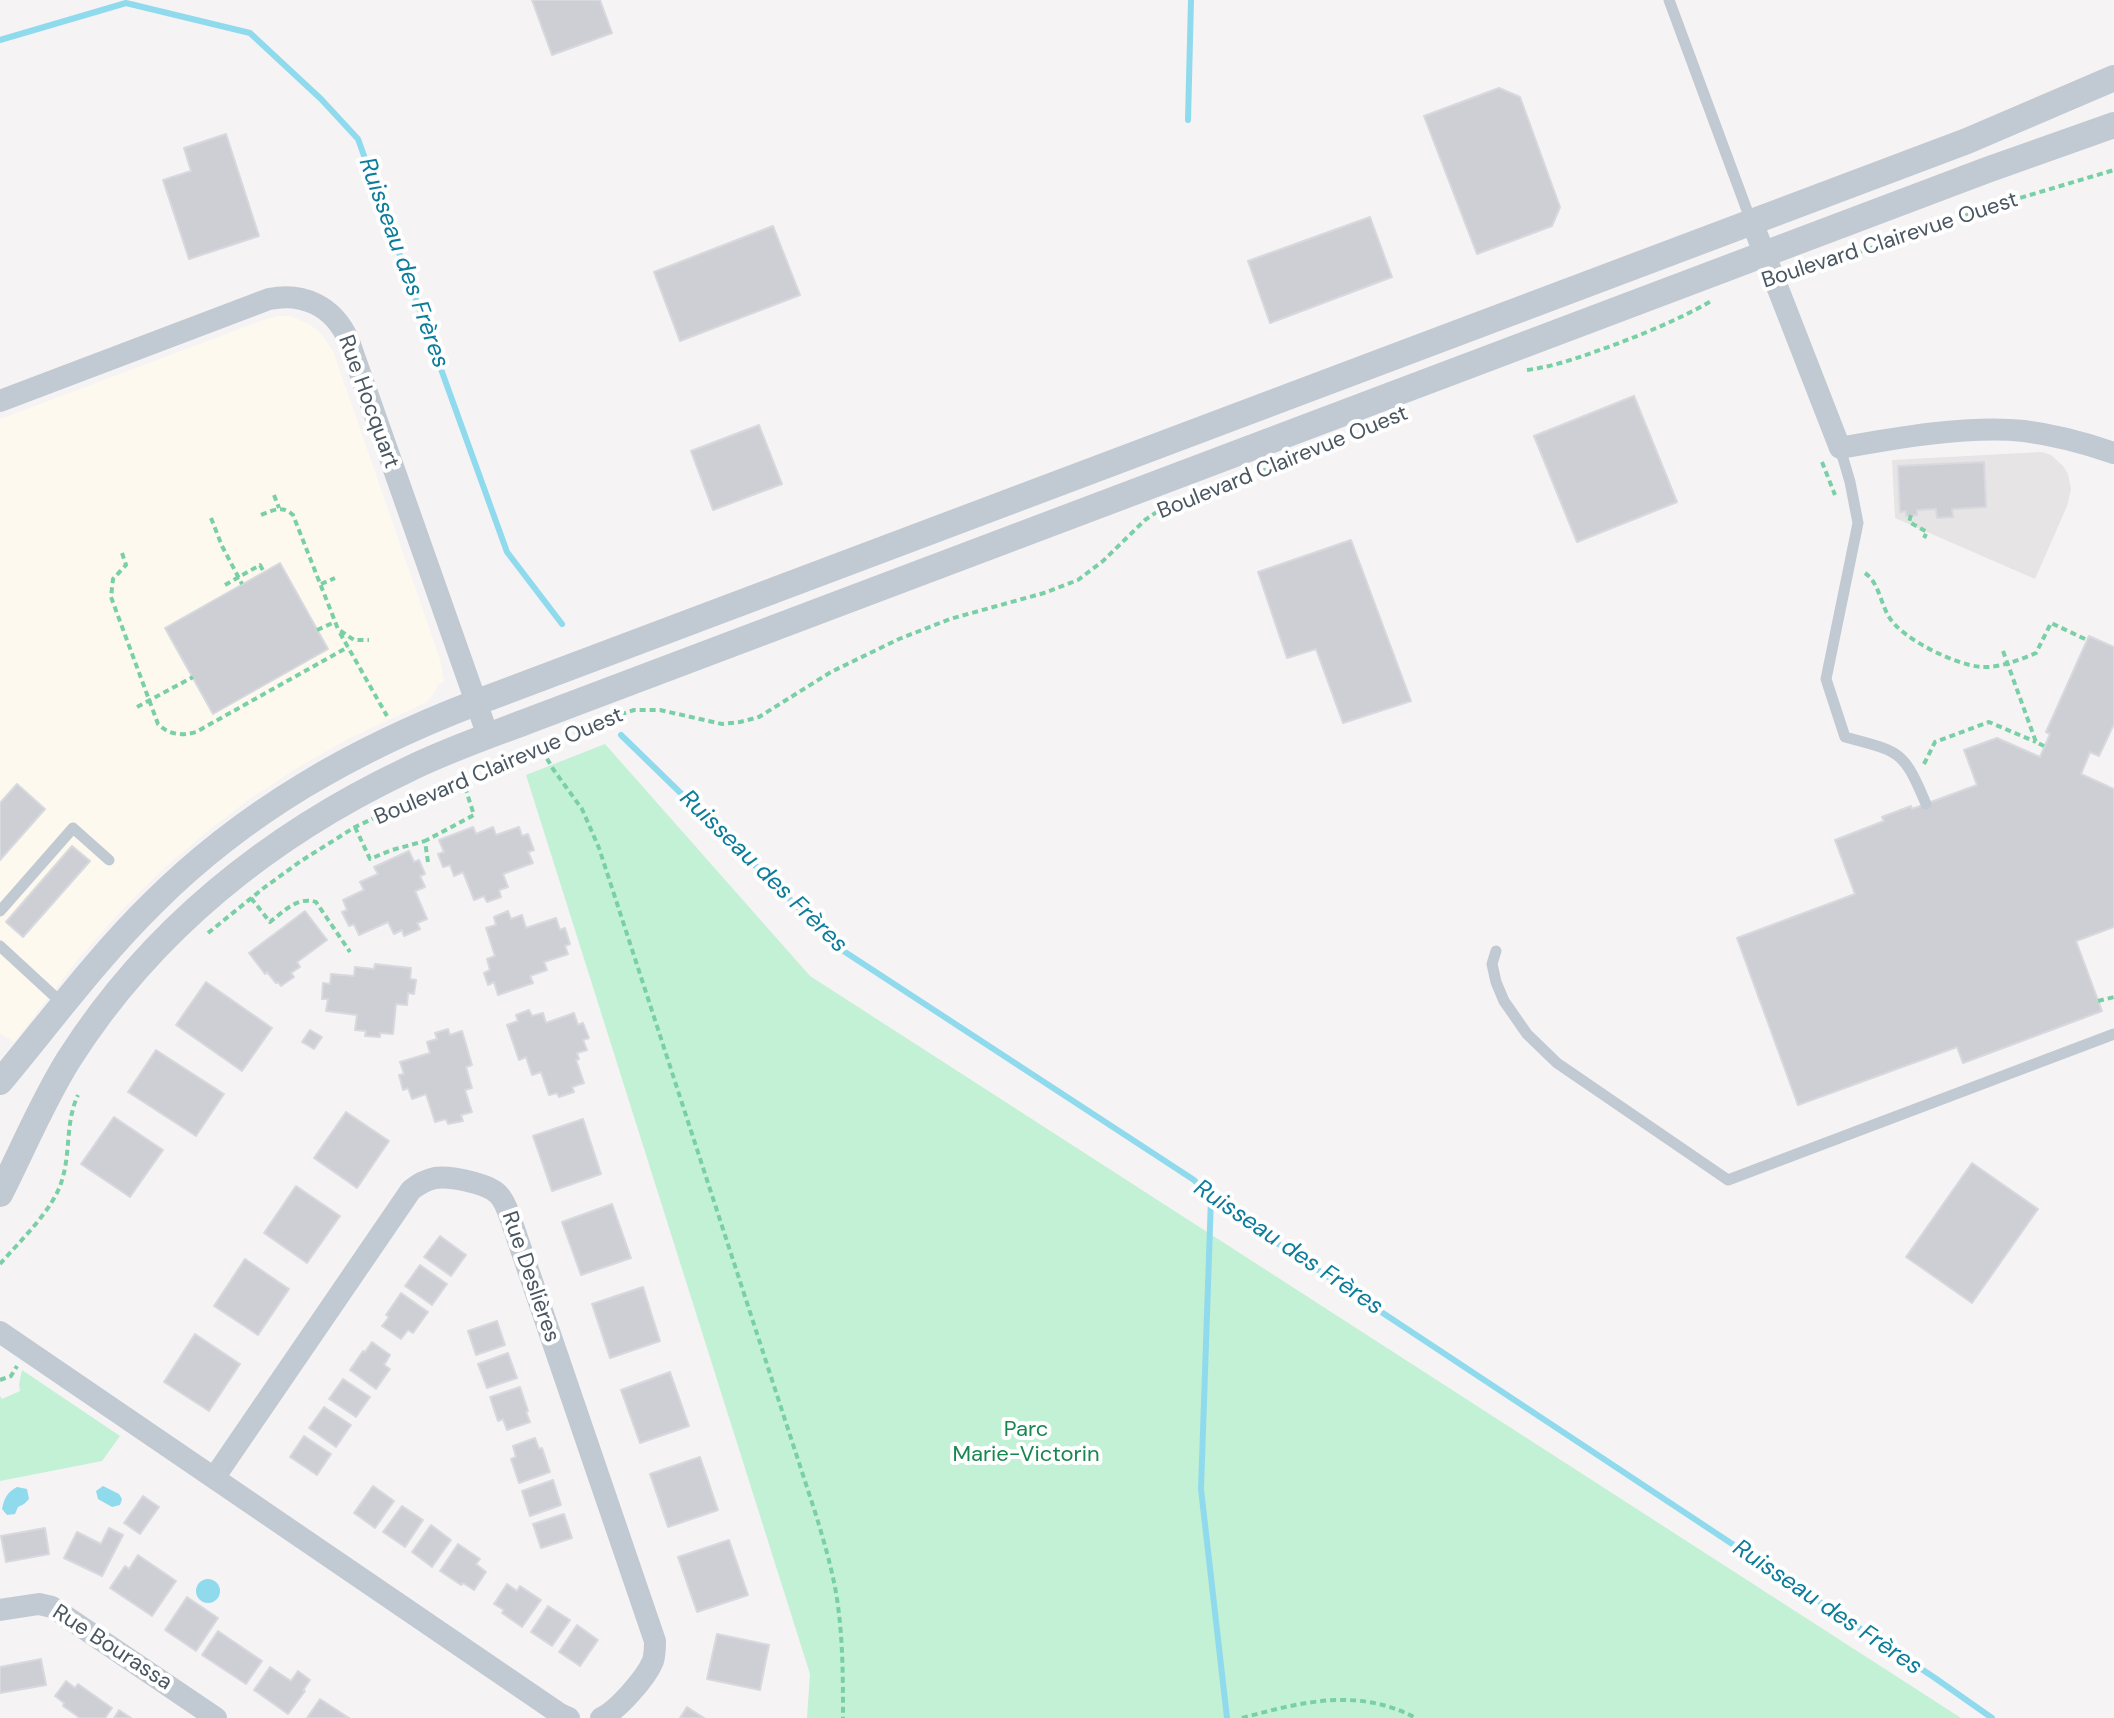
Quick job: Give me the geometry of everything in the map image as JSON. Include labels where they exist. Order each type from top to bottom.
[{"type":"street","points":[[0,1082],[111,948],[154,902],[222,842],[311,779],[392,737],[1992,131],[2114,78]]},
{"type":"street","name":"Boulevard Clairevue Ouest","points":[[0,1194],[38,1113],[69,1058],[153,949],[224,883],[278,842],[387,779],[488,736],[836,604],[1987,170],[2114,125]]},
{"type":"street","points":[[1752,222],[1840,448],[1954,432],[2008,430],[2065,438],[2114,453]]},
{"type":"street","name":"Rue Hocquart","points":[[0,401],[269,299],[296,297],[320,306],[340,323],[348,339],[488,736]]},
{"type":"street","points":[[1427,344],[1438,377]]},
{"type":"street","points":[[824,572],[836,604]]},
{"type":"street","points":[[154,902],[171,932]]},
{"type":"street","name":"Rue Deslières","points":[[214,1478],[411,1190],[422,1182],[441,1178],[491,1188],[501,1196],[510,1217],[655,1641],[653,1659],[647,1670],[616,1709],[601,1718]]},
{"type":"street","points":[[0,1332],[569,1718]]},
{"type":"street","name":"Rue Bourassa","points":[[0,1610],[32,1604],[52,1607],[216,1718]]},
{"type":"lane","points":[[1669,0],[1752,222]]},
{"type":"lane","points":[[1840,448],[1858,523],[1826,679],[1845,737],[1889,749],[1902,757],[1914,774],[1926,804]]},
{"type":"lane","points":[[0,911],[73,828],[109,860]]},
{"type":"lane","points":[[0,946],[64,1005]]},
{"type":"lane","points":[[1496,951],[1492,964],[1496,982],[1504,1001],[1527,1034],[1557,1063],[1728,1180],[2114,1034]]},
{"type":"path","name":"Boulevard Clairevue Ouest","points":[[1774,279],[1834,262],[1993,206],[2114,170]]},
{"type":"path","points":[[1518,371],[1573,360],[1673,322],[1720,297]]},
{"type":"path","name":"Boulevard Clairevue Ouest","points":[[1252,474],[1285,464],[1332,443]]},
{"type":"path","points":[[274,495],[279,508]]},
{"type":"path","name":"Boulevard Clairevue Ouest","points":[[199,939],[301,861],[355,827],[420,797],[542,750],[592,724],[634,710],[660,710],[722,724],[759,717],[831,672],[899,639],[971,612],[1069,585],[1094,569],[1145,520],[1174,503]]},
{"type":"path","points":[[261,515],[279,508],[290,511],[296,519],[338,629],[390,721]]},
{"type":"path","points":[[1911,515],[1909,522],[1927,532],[1924,538]]},
{"type":"path","points":[[211,518],[242,584]]},
{"type":"path","points":[[122,553],[126,565],[113,579],[111,597],[158,724],[176,734],[189,734],[348,647]]},
{"type":"path","points":[[225,585],[260,565],[264,572]]},
{"type":"path","points":[[1865,573],[1873,579],[1890,618],[1908,638],[1977,666],[2007,663],[2036,653],[2051,623],[2085,639]]},
{"type":"path","points":[[321,584],[335,578]]},
{"type":"path","points":[[317,630],[335,622]]},
{"type":"path","points":[[338,629],[354,640],[369,640]]},
{"type":"path","points":[[2003,651],[2036,742]]},
{"type":"path","points":[[137,707],[193,677]]},
{"type":"path","points":[[1922,767],[1935,742],[1989,722],[2044,746]]},
{"type":"path","points":[[542,750],[582,809],[599,848],[819,1526],[838,1606],[843,1718]]},
{"type":"path","points":[[355,827],[370,859],[425,841],[474,815],[463,781]]},
{"type":"path","points":[[425,841],[428,862]]},
{"type":"path","points":[[251,898],[270,922],[299,901],[316,902],[350,952]]},
{"type":"path","points":[[2098,1001],[2114,997]]},
{"type":"path","points":[[0,1264],[58,1190],[66,1161],[71,1110],[78,1092]]},
{"type":"path","points":[[1243,1718],[1296,1704],[1335,1699],[1373,1702],[1416,1718]]},
{"type":"shaded area","points":[[279,316],[290,316],[309,324],[320,332],[333,351],[440,659],[444,682],[425,703],[348,739],[247,801],[165,867],[81,956],[14,1042],[0,1033],[0,419]]},
{"type":"shaded area","points":[[2042,452],[2051,455],[2063,466],[2071,489],[2067,506],[2035,579],[1895,518],[1892,460]]},
{"type":"green space","name":"Parc Marie-Victorin","points":[[605,744],[810,976],[1961,1718],[807,1718],[810,1674],[526,775]]},
{"type":"green space","points":[[22,1370],[120,1436],[102,1461],[0,1481],[0,1396],[2,1399],[20,1391]]},
{"type":"water","points":[[103,1486],[119,1494],[122,1499],[120,1505],[112,1507],[98,1499],[96,1491]]},
{"type":"water","points":[[17,1487],[27,1489],[29,1499],[18,1507],[15,1514],[7,1515],[2,1509],[4,1502]]},
{"type":"water","points":[[208,1579],[217,1582],[220,1591],[217,1600],[208,1603],[199,1600],[196,1591],[199,1582]]},
{"type":"building","points":[[532,0],[600,0],[612,33],[552,55]]},
{"type":"building","points":[[1499,88],[1520,97],[1560,207],[1552,226],[1477,254],[1424,116]]},
{"type":"building","points":[[226,134],[259,236],[189,259],[163,180],[191,171],[184,148]]},
{"type":"building","points":[[1370,217],[1392,277],[1270,323],[1248,261]]},
{"type":"building","points":[[773,226],[800,295],[680,341],[654,272]]},
{"type":"building","points":[[1634,396],[1677,502],[1577,542],[1534,436]]},
{"type":"building","points":[[759,425],[782,484],[713,510],[691,451]]},
{"type":"building","points":[[1984,462],[1986,507],[1952,509],[1953,517],[1937,518],[1936,509],[1917,510],[1917,515],[1906,516],[1906,511],[1900,512],[1898,466]]},
{"type":"building","points":[[1351,540],[1411,701],[1343,723],[1316,649],[1287,658],[1258,572]]},
{"type":"building","points":[[280,563],[328,649],[213,714],[165,628]]},
{"type":"building","points":[[2089,636],[2114,647],[2114,724],[2099,756],[2090,752],[2081,774],[2114,789],[2114,927],[2076,941],[2102,1011],[1963,1063],[1957,1047],[1798,1105],[1737,938],[1855,894],[1835,840],[1884,821],[1882,817],[1977,785],[1964,750],[1997,738],[2040,757],[2050,734],[2046,732]]},
{"type":"building","points":[[17,784],[45,809],[0,860],[0,803]]},
{"type":"building","points":[[473,827],[476,834],[493,827],[496,835],[519,827],[522,836],[528,834],[534,850],[528,852],[533,863],[503,874],[508,887],[499,890],[501,897],[487,902],[484,896],[474,900],[463,872],[454,876],[450,865],[443,867],[438,854],[444,852],[439,840]]},
{"type":"building","points":[[72,846],[90,861],[23,937],[6,922]]},
{"type":"building","points":[[409,851],[414,862],[419,860],[425,874],[420,876],[425,887],[415,891],[427,919],[417,923],[420,929],[404,936],[402,930],[394,934],[388,922],[359,935],[354,924],[349,926],[342,912],[347,910],[343,900],[364,890],[360,882],[378,874],[374,867]]},
{"type":"building","points":[[305,911],[327,940],[297,962],[300,967],[291,973],[294,977],[281,986],[267,972],[265,974],[249,953]]},
{"type":"building","points":[[508,911],[511,919],[522,915],[526,928],[556,918],[560,930],[565,928],[570,944],[565,946],[568,954],[544,962],[547,970],[530,976],[533,983],[498,995],[494,982],[488,985],[484,973],[490,970],[487,959],[495,956],[486,928],[496,925],[494,917]]},
{"type":"building","points":[[375,964],[411,968],[410,979],[416,980],[414,994],[408,993],[407,1005],[396,1004],[393,1034],[380,1033],[380,1037],[365,1036],[366,1031],[355,1030],[357,1015],[326,1011],[328,999],[322,999],[323,983],[330,984],[331,974],[354,976],[355,967],[374,969]]},
{"type":"building","points":[[206,982],[272,1028],[242,1071],[176,1025]]},
{"type":"building","points":[[529,1010],[532,1016],[543,1013],[546,1023],[574,1013],[578,1025],[583,1023],[589,1038],[583,1040],[587,1050],[577,1053],[579,1059],[576,1060],[584,1083],[572,1087],[574,1092],[559,1097],[557,1093],[549,1095],[541,1072],[532,1075],[526,1057],[519,1060],[507,1025],[518,1021],[516,1015]]},
{"type":"building","points":[[448,1029],[450,1035],[462,1031],[472,1065],[466,1067],[472,1088],[465,1090],[472,1112],[461,1115],[463,1121],[448,1124],[446,1119],[435,1122],[426,1094],[412,1099],[408,1088],[403,1090],[399,1075],[404,1074],[400,1062],[430,1053],[427,1042],[437,1039],[435,1033]]},
{"type":"building","points":[[310,1030],[322,1037],[314,1049],[302,1042]]},
{"type":"building","points":[[156,1050],[224,1094],[196,1136],[128,1092]]},
{"type":"building","points":[[346,1112],[389,1141],[357,1188],[314,1158]]},
{"type":"building","points":[[114,1117],[163,1150],[130,1197],[81,1164]]},
{"type":"building","points":[[583,1119],[601,1174],[552,1191],[533,1136]]},
{"type":"building","points":[[1972,1163],[2038,1209],[1972,1303],[1906,1257]]},
{"type":"building","points":[[296,1186],[340,1216],[307,1263],[264,1233]]},
{"type":"building","points":[[612,1204],[631,1258],[581,1275],[562,1222]]},
{"type":"building","points":[[440,1236],[466,1255],[451,1276],[424,1257]]},
{"type":"building","points":[[245,1259],[289,1289],[258,1335],[214,1306]]},
{"type":"building","points":[[420,1265],[447,1284],[432,1305],[405,1286]]},
{"type":"building","points":[[643,1287],[660,1341],[610,1358],[592,1304]]},
{"type":"building","points":[[401,1293],[428,1312],[413,1333],[408,1330],[401,1339],[382,1326]]},
{"type":"building","points":[[497,1321],[505,1345],[476,1355],[468,1331]]},
{"type":"building","points":[[195,1334],[240,1364],[209,1411],[164,1382]]},
{"type":"building","points":[[372,1342],[390,1355],[384,1365],[390,1369],[376,1389],[350,1370]]},
{"type":"building","points":[[508,1353],[517,1378],[487,1388],[478,1364]]},
{"type":"building","points":[[670,1372],[689,1426],[640,1443],[621,1390]]},
{"type":"building","points":[[343,1379],[370,1397],[356,1417],[329,1399]]},
{"type":"building","points":[[520,1387],[530,1422],[507,1430],[503,1419],[498,1421],[490,1397]]},
{"type":"building","points":[[324,1407],[351,1425],[336,1447],[309,1428]]},
{"type":"building","points":[[304,1436],[331,1454],[317,1475],[290,1457]]},
{"type":"building","points":[[535,1438],[550,1472],[519,1483],[511,1459],[516,1457],[513,1446]]},
{"type":"building","points":[[700,1457],[718,1510],[668,1527],[650,1474]]},
{"type":"building","points":[[553,1480],[561,1505],[530,1516],[522,1491]]},
{"type":"building","points":[[373,1486],[394,1501],[375,1528],[354,1513]]},
{"type":"building","points":[[143,1496],[159,1507],[140,1534],[124,1523]]},
{"type":"building","points":[[402,1506],[423,1520],[405,1547],[383,1532]]},
{"type":"building","points":[[564,1514],[572,1538],[541,1548],[533,1524]]},
{"type":"building","points":[[431,1525],[451,1540],[432,1567],[412,1552]]},
{"type":"building","points":[[45,1528],[49,1554],[6,1562],[1,1536]]},
{"type":"building","points":[[109,1528],[123,1535],[102,1576],[64,1558],[77,1532],[101,1544]]},
{"type":"building","points":[[729,1540],[748,1595],[697,1612],[678,1557]]},
{"type":"building","points":[[458,1544],[480,1559],[476,1564],[486,1572],[474,1590],[440,1571]]},
{"type":"building","points":[[138,1555],[176,1581],[152,1616],[110,1588],[125,1566],[129,1569]]},
{"type":"building","points":[[507,1584],[517,1591],[520,1586],[541,1600],[522,1627],[494,1604]]},
{"type":"building","points":[[187,1597],[218,1618],[196,1651],[165,1630]]},
{"type":"building","points":[[548,1606],[570,1620],[552,1646],[531,1632]]},
{"type":"building","points":[[577,1625],[598,1640],[580,1666],[559,1652]]},
{"type":"building","points":[[218,1631],[262,1661],[246,1684],[202,1655]]},
{"type":"building","points":[[717,1634],[769,1645],[760,1690],[707,1679]]},
{"type":"building","points":[[41,1659],[46,1685],[0,1693],[0,1667]]},
{"type":"building","points":[[270,1667],[291,1681],[298,1671],[310,1680],[288,1714],[254,1690]]},
{"type":"building","points":[[66,1681],[75,1688],[78,1684],[112,1708],[105,1718],[80,1718],[63,1706],[64,1703],[55,1696]]},
{"type":"building","points":[[320,1699],[349,1718],[307,1718]]},
{"type":"building","points":[[687,1707],[704,1718],[680,1718]]},
{"type":"building","points":[[119,1710],[131,1718],[114,1718]]},
{"type":"waterway","points":[[1188,120],[1191,0]]},
{"type":"waterway","name":"Ruisseau des Frères","points":[[0,40],[126,3],[250,33],[321,99],[358,139],[507,552],[562,624]]},
{"type":"waterway","name":"Ruisseau des Frères","points":[[621,735],[842,950],[1194,1180],[1211,1198],[1280,1245],[1992,1718]]},
{"type":"waterway","points":[[1211,1198],[1201,1489],[1227,1718]]}]
